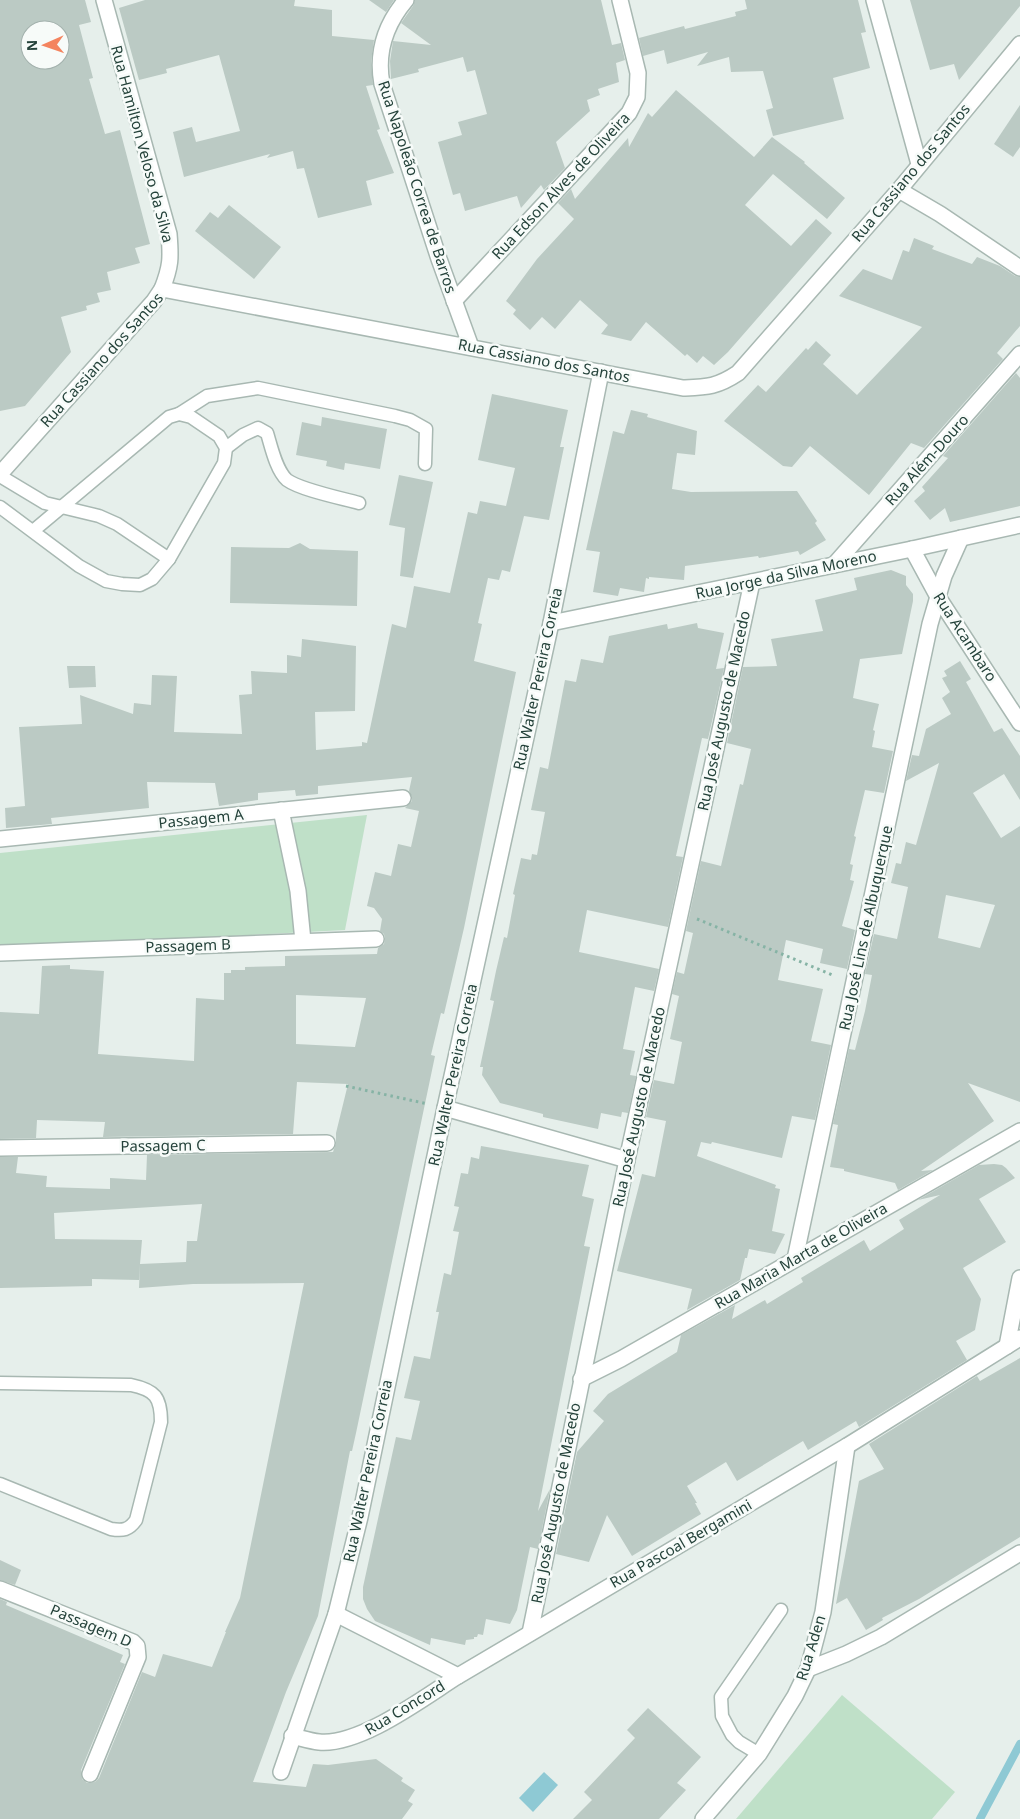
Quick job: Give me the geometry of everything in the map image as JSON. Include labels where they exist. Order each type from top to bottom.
[{"type":"street","name":"Rua Hamilton Veloso da Silva","points":[[104,0],[168,234],[169,270],[162,289]]},
{"type":"street","name":"Rua Napoleão Correa de Barros","points":[[406,0],[384,37],[379,68],[382,84],[471,347]]},
{"type":"street","name":"Rua Edson Alves de Oliveira","points":[[454,301],[630,113],[637,97],[638,73],[620,0]]},
{"type":"street","points":[[874,0],[920,164]]},
{"type":"street","name":"Rua Cassiano dos Santos","points":[[0,475],[154,301],[162,289],[682,388],[704,388],[723,383],[738,374],[899,190],[1020,44]]},
{"type":"street","points":[[899,190],[940,214],[1020,268]]},
{"type":"street","name":"Rua Além-Douro","points":[[834,565],[1020,354]]},
{"type":"street","name":"Rua Walter Pereira Correia","points":[[281,1772],[336,1614],[360,1517],[445,1108],[551,623],[601,372]]},
{"type":"street","name":"Rua Jorge da Silva Moreno","points":[[551,623],[1020,525]]},
{"type":"street","name":"Rua José Lins de Albuquerque","points":[[795,1259],[928,634],[946,570],[961,538]]},
{"type":"street","name":"Rua Acambaro","points":[[912,549],[938,597],[1020,723]]},
{"type":"street","name":"Rua José Augusto de Macedo","points":[[530,1633],[627,1160],[752,582]]},
{"type":"street","name":"Passagem A","points":[[0,839],[403,798]]},
{"type":"street","points":[[281,810],[298,890],[303,941]]},
{"type":"street","name":"Passagem B","points":[[0,954],[376,938]]},
{"type":"street","points":[[445,1108],[627,1160]]},
{"type":"street","name":"Rua Maria Marta de Oliveira","points":[[581,1379],[622,1359],[1020,1131]]},
{"type":"street","name":"Passagem C","points":[[0,1148],[327,1143]]},
{"type":"street","points":[[1007,1346],[1020,1278]]},
{"type":"street","name":"Rua Pascoal Bergamini","points":[[458,1676],[847,1446],[1020,1338]]},
{"type":"street","name":"Rua Aden","points":[[703,1819],[759,1754],[795,1696],[808,1668],[823,1612],[847,1446]]},
{"type":"street","points":[[808,1668],[846,1654],[881,1637],[1020,1554]]},
{"type":"street","name":"Passagem D","points":[[0,1589],[134,1642],[137,1646],[138,1657],[90,1774]]},
{"type":"street","points":[[336,1614],[458,1676]]},
{"type":"street","name":"Rua Concord","points":[[292,1736],[319,1742],[337,1741],[356,1736],[376,1727],[458,1676]]},
{"type":"lane","points":[[33,531],[169,417],[179,414],[207,396],[258,388],[410,420],[426,429],[424,464]]},
{"type":"lane","points":[[0,507],[79,566],[106,581],[140,585],[152,579],[169,559],[224,463],[226,448],[219,436],[190,417],[179,414]]},
{"type":"lane","points":[[226,448],[243,435],[258,428],[267,432],[276,463],[286,479],[304,488],[359,503]]},
{"type":"lane","points":[[0,475],[35,498],[98,516],[117,524],[169,559]]},
{"type":"lane","points":[[0,1383],[131,1384],[146,1388],[155,1394],[161,1407],[161,1422],[136,1520],[131,1528],[122,1531],[111,1529],[0,1484]]},
{"type":"lane","points":[[759,1754],[739,1742],[732,1735],[722,1716],[722,1697],[781,1610]]},
{"type":"path","points":[[681,912],[854,984]]},
{"type":"path","points":[[346,1086],[445,1108]]},
{"type":"green space","points":[[367,815],[345,930],[0,948],[0,853]]},
{"type":"green space","points":[[842,1695],[955,1792],[932,1819],[736,1819]]},
{"type":"water","points":[[544,1772],[558,1785],[533,1812],[519,1798]]},
{"type":"building","points":[[0,0],[85,0],[91,22],[79,25],[93,78],[89,79],[105,134],[120,130],[150,244],[135,248],[140,263],[107,272],[111,290],[97,293],[100,302],[86,306],[87,310],[61,317],[71,352],[25,406],[0,411]]},
{"type":"building","points":[[145,0],[295,0],[294,6],[332,10],[332,36],[374,40],[371,61],[373,85],[366,86],[380,129],[377,130],[394,173],[366,181],[372,205],[318,218],[304,168],[297,169],[293,151],[267,158],[270,154],[184,177],[173,132],[192,127],[196,142],[240,131],[219,55],[166,69],[167,73],[139,80],[119,8]]},
{"type":"building","points":[[369,0],[394,0],[386,12]]},
{"type":"building","points":[[415,0],[601,0],[612,45],[621,43],[625,60],[616,63],[619,82],[598,89],[600,95],[587,100],[590,111],[556,142],[565,168],[544,190],[541,185],[521,208],[517,196],[465,211],[460,193],[453,195],[438,142],[462,135],[458,122],[487,114],[475,70],[467,72],[463,57],[418,69],[419,72],[391,79],[390,61],[393,41],[431,45],[401,23]]},
{"type":"building","points":[[745,0],[858,0],[866,32],[861,33],[870,68],[833,78],[844,119],[773,136],[766,110],[773,108],[763,71],[731,72],[729,57],[697,66],[708,52],[667,64],[664,50],[643,56],[639,38],[684,26],[685,29],[736,16],[735,12],[747,9]]},
{"type":"building","points":[[910,0],[1020,0],[1020,6],[959,80],[954,64],[930,70]]},
{"type":"building","points":[[676,90],[754,157],[772,137],[805,162],[845,198],[827,219],[773,174],[745,205],[791,246],[816,219],[832,233],[728,352],[714,365],[703,356],[697,363],[687,354],[685,356],[646,322],[631,341],[601,334],[608,325],[580,300],[555,329],[542,317],[530,330],[513,314],[516,310],[506,301],[537,259],[574,219],[558,203],[571,189],[575,199],[628,138],[629,147],[648,113],[652,117]]},
{"type":"building","points":[[1020,105],[1020,147],[1013,157],[994,144]]},
{"type":"building","points":[[229,205],[281,247],[254,279],[195,231],[210,212],[218,218]]},
{"type":"building","points":[[914,238],[934,246],[932,249],[972,264],[977,257],[1000,266],[1015,276],[1020,277],[1020,326],[997,353],[1003,359],[924,448],[911,443],[869,495],[810,446],[792,467],[783,466],[724,421],[758,385],[766,392],[806,348],[808,350],[816,341],[831,355],[823,364],[857,395],[922,327],[839,296],[863,269],[892,280],[903,250],[909,252]]},
{"type":"building","points":[[1016,373],[1020,378],[1020,506],[950,522],[945,508],[930,520],[914,501],[925,491],[922,487],[948,458],[943,456]]},
{"type":"building","points":[[492,394],[568,410],[560,447],[564,447],[549,520],[524,516],[510,572],[502,570],[499,580],[488,578],[478,623],[482,624],[474,661],[516,672],[464,928],[444,1014],[441,1013],[431,1055],[435,1056],[356,1433],[352,1451],[350,1451],[318,1616],[286,1692],[253,1782],[306,1787],[313,1764],[328,1765],[376,1759],[403,1778],[401,1781],[415,1790],[408,1801],[413,1804],[402,1819],[0,1819],[0,1599],[7,1602],[6,1605],[123,1655],[120,1662],[125,1664],[81,1770],[82,1779],[87,1783],[95,1782],[99,1778],[142,1672],[155,1677],[163,1654],[212,1667],[240,1598],[304,1283],[193,1284],[139,1288],[140,1264],[139,1280],[92,1279],[92,1286],[0,1288],[0,1157],[18,1157],[16,1173],[47,1176],[46,1187],[110,1189],[110,1178],[146,1180],[147,1155],[333,1152],[348,1084],[297,1082],[293,1134],[103,1137],[105,1122],[37,1120],[36,1138],[0,1139],[0,1012],[39,1014],[42,966],[70,965],[70,969],[104,971],[98,1054],[194,1061],[196,998],[224,1000],[224,973],[231,973],[231,970],[245,970],[245,967],[285,966],[285,956],[377,954],[378,948],[384,944],[385,939],[384,934],[380,931],[382,919],[374,908],[367,906],[375,872],[391,876],[398,844],[411,847],[419,811],[405,808],[412,801],[409,791],[412,777],[318,786],[318,794],[296,796],[295,790],[258,793],[258,800],[219,806],[215,783],[147,782],[149,808],[51,818],[52,824],[6,828],[5,808],[25,806],[19,727],[82,724],[80,695],[133,714],[134,703],[151,705],[152,675],[177,676],[174,732],[242,734],[239,695],[252,694],[251,671],[287,673],[287,655],[301,657],[302,639],[356,646],[355,711],[315,712],[316,750],[362,746],[362,742],[367,743],[392,624],[406,628],[414,586],[450,593],[468,512],[477,514],[480,501],[506,506],[515,468],[478,460]],"holes":[[[296,995],[366,998],[355,1047],[296,1044]],[[202,1204],[197,1241],[187,1241],[186,1262],[140,1264],[142,1240],[55,1239],[54,1213]]]},
{"type":"building","points":[[631,410],[648,414],[647,417],[697,431],[695,455],[677,453],[672,489],[691,492],[797,491],[817,521],[815,523],[826,540],[800,555],[798,551],[759,558],[758,556],[685,566],[684,580],[649,577],[649,579],[646,578],[644,592],[620,588],[618,596],[593,592],[600,552],[586,550],[613,431],[624,434]]},
{"type":"building","points":[[322,417],[387,429],[380,469],[345,463],[344,470],[326,466],[327,461],[296,455],[302,422],[321,426]]},
{"type":"building","points":[[399,475],[433,482],[413,578],[400,576],[405,528],[389,525]]},
{"type":"building","points":[[300,543],[310,549],[358,551],[357,606],[230,603],[231,547],[289,548]]},
{"type":"building","points":[[891,570],[906,576],[906,585],[913,594],[913,601],[902,654],[860,659],[853,698],[879,704],[873,730],[875,731],[872,747],[893,751],[884,793],[865,790],[854,836],[856,837],[850,864],[853,865],[850,880],[854,881],[842,926],[855,930],[847,969],[820,963],[823,949],[786,940],[778,980],[823,989],[811,1041],[831,1045],[815,1120],[792,1116],[782,1158],[712,1142],[711,1144],[701,1142],[697,1156],[776,1185],[775,1188],[780,1189],[772,1231],[785,1234],[775,1254],[749,1249],[740,1280],[687,1310],[692,1289],[617,1271],[642,1174],[655,1177],[666,1121],[646,1117],[654,1080],[674,1084],[682,1042],[670,1039],[679,996],[672,994],[677,972],[684,974],[693,933],[686,931],[701,861],[721,866],[740,784],[743,785],[751,749],[727,743],[743,667],[777,666],[771,639],[823,631],[815,600],[857,590],[854,578]]},
{"type":"building","points":[[697,623],[698,628],[724,633],[716,669],[724,668],[708,739],[702,738],[676,856],[683,857],[668,927],[587,910],[579,952],[659,969],[654,991],[635,987],[623,1049],[635,1051],[630,1075],[636,1076],[628,1113],[622,1112],[621,1117],[601,1113],[598,1129],[543,1117],[543,1114],[500,1103],[482,1075],[483,1067],[480,1067],[494,1001],[490,1000],[504,937],[507,938],[515,895],[513,894],[521,858],[531,860],[532,854],[537,855],[545,812],[531,810],[540,767],[548,769],[565,680],[576,682],[581,659],[603,663],[609,636],[667,624],[668,629]]},
{"type":"building","points":[[960,661],[971,679],[966,682],[994,732],[1002,728],[1020,756],[1020,800],[1004,774],[973,793],[1001,838],[1020,826],[1020,1102],[968,1083],[994,1121],[921,1171],[933,1170],[898,1190],[895,1183],[830,1167],[838,1125],[833,1124],[849,1049],[855,1050],[865,1011],[872,975],[865,974],[874,934],[897,939],[908,887],[891,883],[896,863],[901,864],[906,842],[916,845],[939,763],[906,781],[912,755],[919,756],[926,729],[951,714],[942,698],[950,692],[942,678],[947,676],[944,671]],"holes":[[[946,895],[995,905],[980,948],[938,938]]]},
{"type":"building","points":[[67,666],[95,666],[96,687],[69,688]]},
{"type":"building","points":[[481,1146],[589,1165],[582,1196],[594,1199],[584,1246],[590,1247],[538,1511],[550,1489],[538,1549],[530,1547],[517,1610],[510,1624],[486,1619],[483,1635],[478,1634],[474,1639],[466,1640],[465,1645],[431,1638],[430,1645],[375,1621],[363,1599],[363,1587],[396,1437],[411,1440],[420,1401],[404,1398],[414,1356],[430,1359],[439,1312],[436,1312],[444,1273],[451,1275],[459,1232],[453,1231],[459,1207],[454,1206],[461,1173],[468,1174],[471,1157],[479,1159]]},
{"type":"building","points":[[979,1165],[1002,1165],[1015,1178],[979,1199],[1006,1242],[963,1268],[981,1299],[975,1330],[956,1341],[967,1360],[859,1427],[856,1421],[808,1450],[803,1441],[737,1481],[726,1462],[687,1486],[701,1514],[632,1556],[607,1515],[589,1562],[556,1554],[577,1452],[604,1421],[593,1411],[608,1394],[677,1352],[681,1335],[735,1305],[732,1319],[765,1300],[767,1304],[803,1282],[801,1278],[864,1240],[870,1251],[904,1229],[899,1220],[940,1195],[918,1200]]},
{"type":"building","points":[[1020,1358],[1020,1537],[919,1599],[882,1618],[883,1620],[866,1630],[847,1598],[836,1604],[859,1481],[884,1469],[869,1444],[977,1376],[980,1381]]},
{"type":"building","points":[[0,1560],[21,1570],[15,1585],[0,1580]]},
{"type":"building","points":[[648,1708],[701,1757],[677,1783],[686,1790],[659,1819],[573,1819],[592,1800],[584,1792],[635,1738],[627,1730]]},
{"type":"waterway","points":[[980,1819],[1020,1744]]}]
